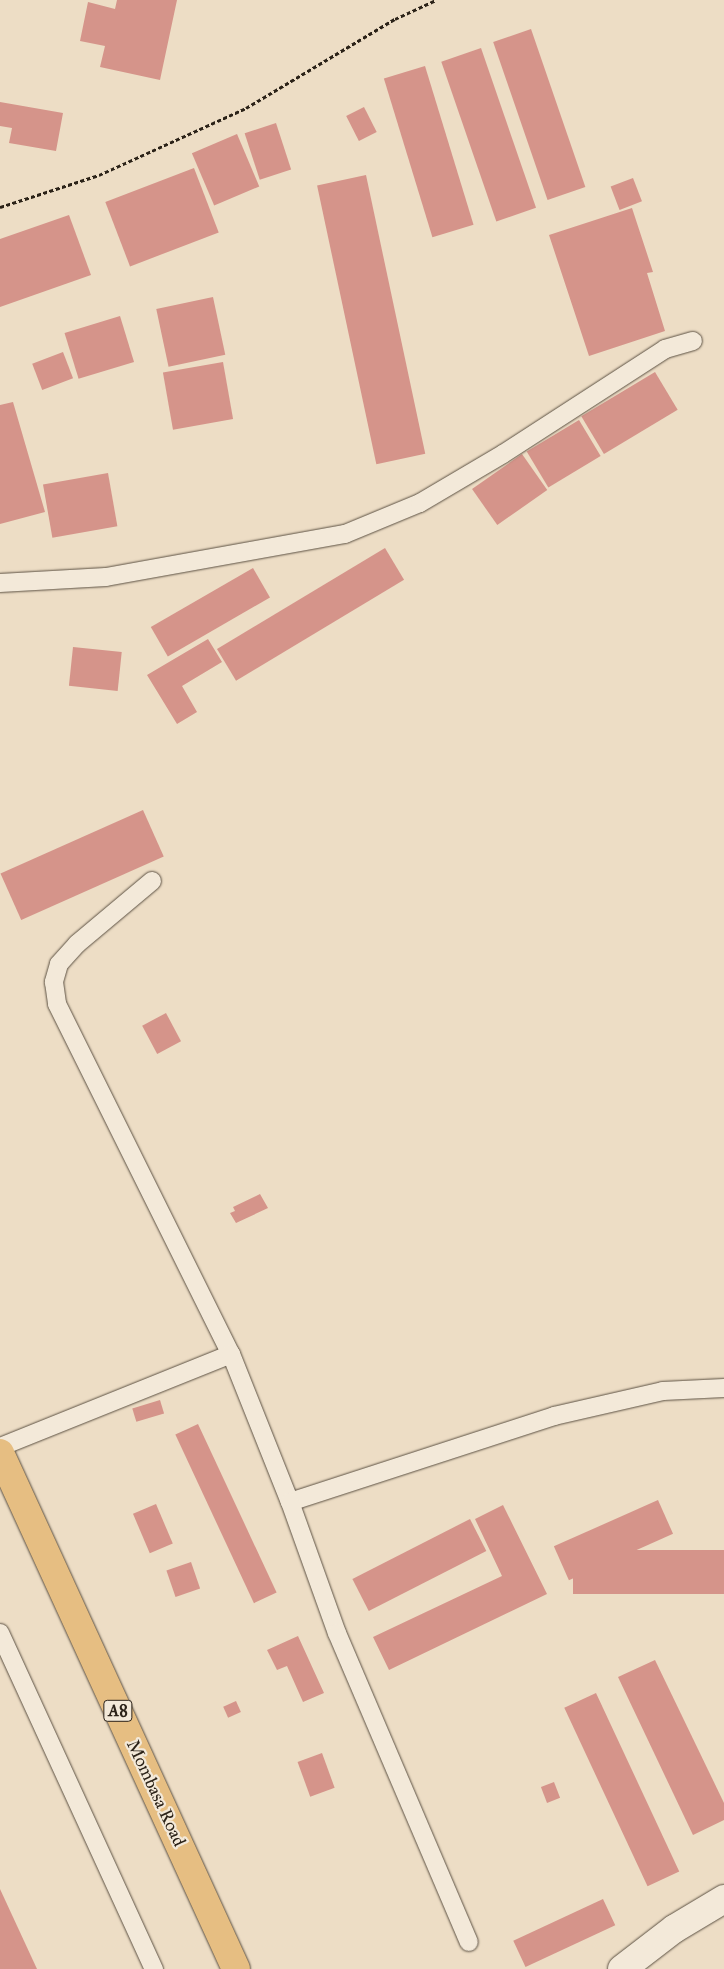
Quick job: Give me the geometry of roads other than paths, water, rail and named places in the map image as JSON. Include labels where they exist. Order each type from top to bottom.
[{"type":"highway","name":"Mombasa Road","points":[[0,1452],[236,1969]]},
{"type":"street","points":[[622,1969],[674,1929],[724,1898]]},
{"type":"lane","points":[[0,583],[106,577],[346,534],[420,503],[503,454],[666,349],[692,341]]},
{"type":"lane","points":[[152,881],[77,944],[59,964],[54,982],[57,1004],[231,1354],[290,1502],[337,1633],[469,1942]]},
{"type":"lane","points":[[0,1447],[231,1354]]},
{"type":"lane","points":[[290,1502],[554,1416],[663,1391],[724,1388]]},
{"type":"lane","points":[[0,1633],[154,1969]]}]
